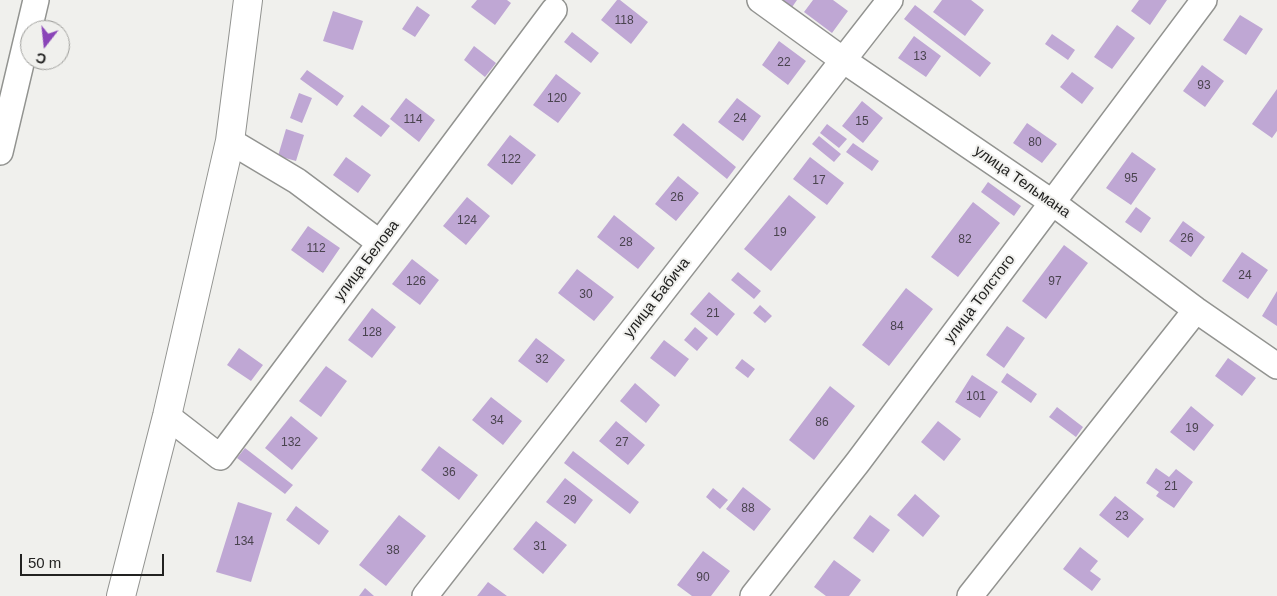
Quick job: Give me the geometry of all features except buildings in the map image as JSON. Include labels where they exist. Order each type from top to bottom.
[{"type":"main road","points":[[122,596],[167,416],[230,141],[248,0]]},
{"type":"street","points":[[0,152],[36,0]]},
{"type":"street","points":[[760,0],[843,60]]},
{"type":"street","name":"улица Бабича","points":[[425,596],[890,0]]},
{"type":"street","name":"улица Толстого","points":[[754,596],[864,454],[1204,0]]},
{"type":"street","name":"улица Белова","points":[[167,416],[220,458],[554,10]]},
{"type":"street","name":"улица Тельмана","points":[[843,60],[1053,203],[1196,310],[1277,366]]},
{"type":"street","points":[[230,141],[297,181],[380,243]]},
{"type":"street","points":[[970,596],[1196,310]]}]
